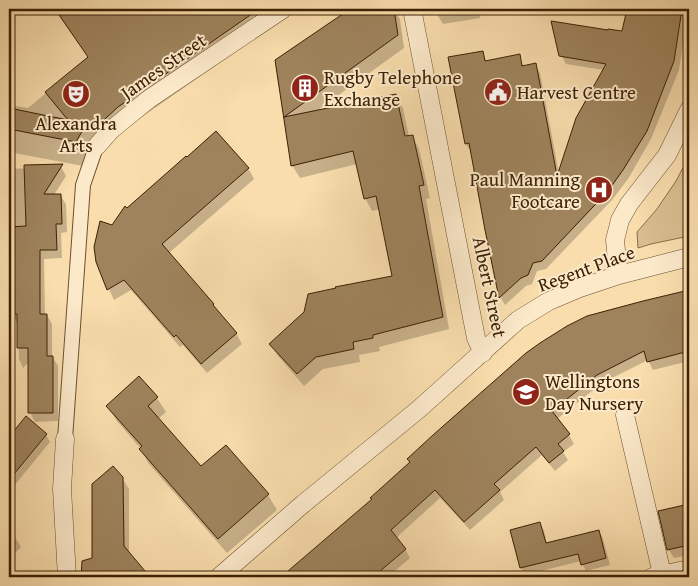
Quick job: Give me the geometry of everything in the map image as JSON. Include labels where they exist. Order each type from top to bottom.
[{"type":"street","name":"James Street","points":[[96,147],[111,130],[149,99],[283,9]]},
{"type":"street","name":"Albert Street","points":[[219,577],[303,504],[419,409],[483,352],[476,338],[412,9]]},
{"type":"street","points":[[619,275],[616,240],[620,220],[629,204],[668,155],[689,110]]},
{"type":"street","points":[[67,577],[62,489],[65,439],[83,185],[96,147]]},
{"type":"street","name":"Regent Place","points":[[483,352],[518,320],[549,301],[619,275],[689,257]]},
{"type":"street","points":[[625,415],[657,576],[689,569]]},
{"type":"shaded area","points":[[689,156],[689,236],[638,248],[637,232],[657,209],[676,181]]},
{"type":"building","points":[[55,9],[259,9],[118,107],[93,130],[85,126],[76,142],[9,129],[9,108],[68,120],[45,92],[88,57]]},
{"type":"building","points":[[350,9],[394,9],[398,35],[284,117],[396,94],[405,136],[413,135],[424,185],[419,186],[443,317],[353,342],[354,349],[316,357],[297,374],[269,344],[304,312],[308,294],[392,276],[376,196],[364,199],[353,151],[291,166],[275,60]]},
{"type":"building","points":[[627,9],[682,9],[674,61],[647,131],[608,191],[542,261],[533,263],[528,275],[521,278],[499,298],[469,143],[465,144],[448,57],[483,51],[485,61],[520,54],[522,66],[536,63],[557,176],[576,118],[606,64],[559,56],[551,21],[622,31]]},
{"type":"building","points":[[216,131],[249,168],[162,244],[237,333],[201,364],[176,335],[174,337],[124,280],[107,290],[96,262],[94,247],[100,221],[112,225],[125,206],[127,208]]},
{"type":"building","points":[[63,164],[44,194],[61,194],[62,224],[56,224],[57,250],[40,250],[40,314],[47,314],[47,356],[53,356],[53,413],[28,413],[28,348],[17,348],[17,314],[10,314],[9,227],[26,226],[24,165]]},
{"type":"building","points":[[689,290],[689,351],[647,362],[644,351],[597,375],[552,411],[570,434],[558,444],[564,451],[549,463],[536,447],[494,484],[500,490],[464,522],[435,490],[391,530],[406,549],[373,577],[281,577],[372,499],[370,498],[410,462],[407,459],[433,435],[526,353],[540,343],[587,316]]},
{"type":"building","points":[[139,376],[158,397],[148,406],[201,466],[226,445],[269,494],[218,539],[139,449],[142,446],[106,406]]},
{"type":"building","points":[[26,416],[47,434],[9,480],[9,437]]},
{"type":"building","points":[[113,466],[123,477],[124,546],[150,577],[81,577],[82,561],[92,558],[92,484]]},
{"type":"building","points":[[689,504],[689,545],[667,550],[658,511]]},
{"type":"building","points":[[540,522],[546,543],[599,530],[606,558],[581,565],[578,554],[520,568],[510,530]]},
{"type":"place","name":"Rugby Telephone Exchange","points":[[305,88]]},
{"type":"place","name":"Harvest Centre","points":[[498,92]]},
{"type":"place","name":"Alexandra Arts","points":[[76,94]]},
{"type":"place","name":"Paul Manning Footcare","points":[[599,190]]},
{"type":"place","name":"Wellingtons Day Nursery","points":[[526,392]]}]
